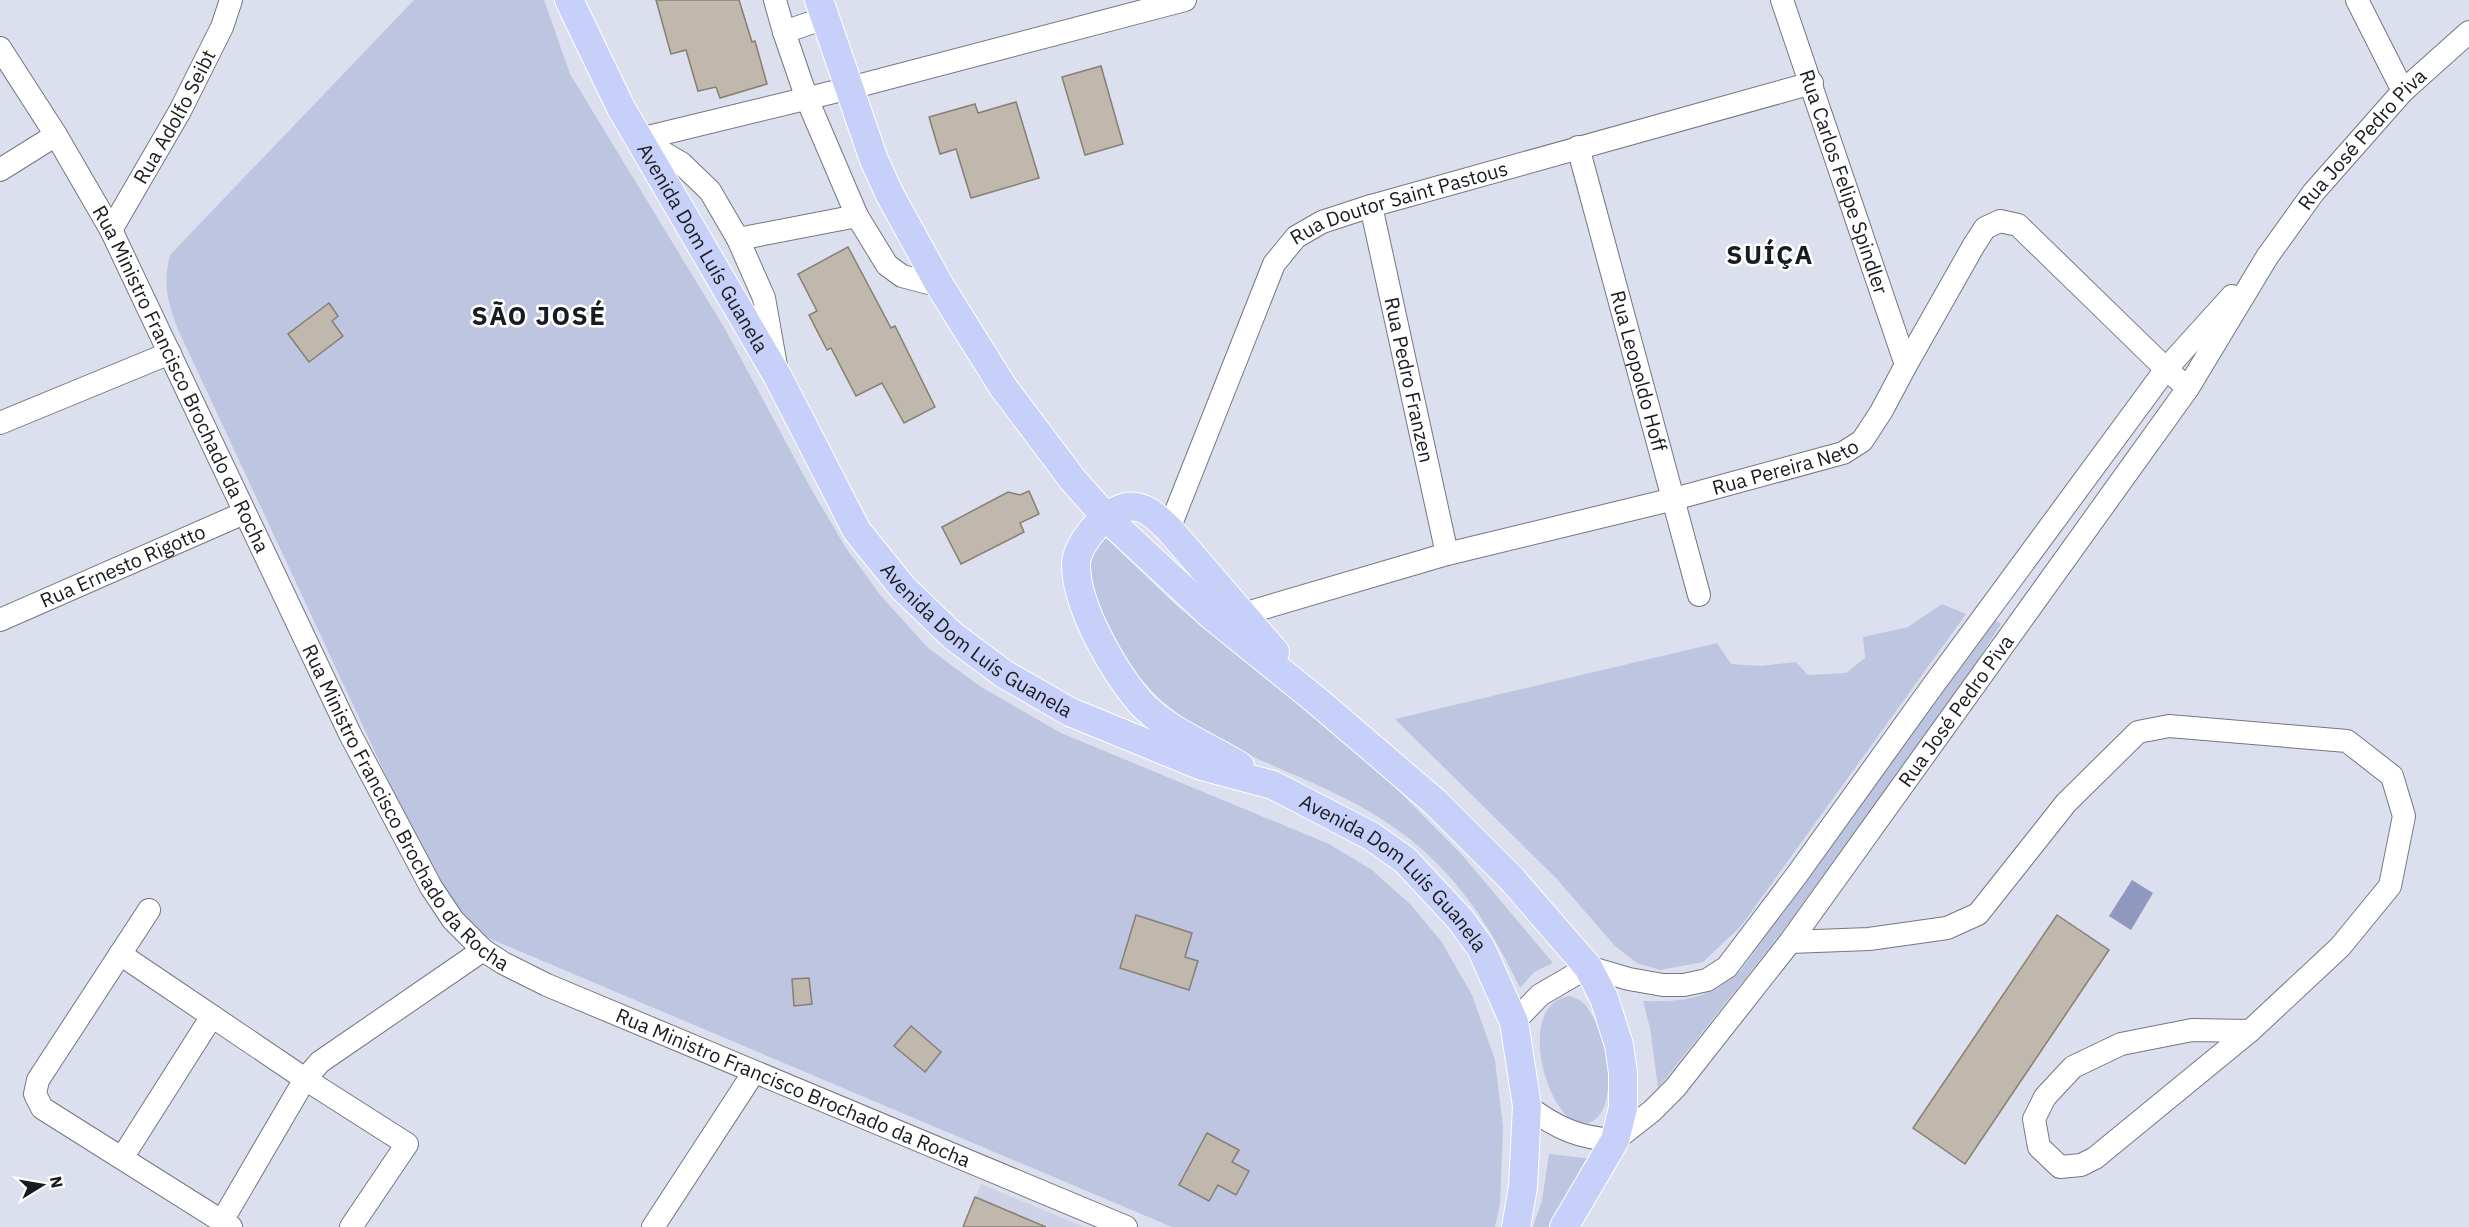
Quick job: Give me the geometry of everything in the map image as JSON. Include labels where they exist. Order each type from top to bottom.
[{"type":"main road","name":"Avenida Dom Luís Guanela","points":[[569,0],[603,73],[711,265],[778,377],[857,531],[903,588],[953,636],[1004,674],[1071,712],[1202,766],[1273,785],[1371,836],[1405,860],[1460,919],[1481,948],[1514,1022],[1527,1106],[1523,1187],[1516,1227]]},
{"type":"main road","points":[[822,9],[874,160],[940,286],[1004,387],[1073,480],[1106,517],[1211,615],[1435,802],[1511,878],[1588,967],[1604,998],[1619,1045],[1623,1073],[1623,1108],[1615,1140],[1564,1227]]},
{"type":"main road","points":[[1273,785],[1164,722],[1141,703],[1113,666],[1093,627],[1082,595],[1076,565],[1081,546],[1106,517],[1119,508],[1134,506],[1150,512],[1169,529],[1244,614],[1312,697]]},
{"type":"street","name":"Rua Adolfo Seibt","points":[[111,230],[180,111],[222,27],[231,0]]},
{"type":"street","points":[[775,0],[807,99],[857,216],[887,265],[902,276],[940,286]]},
{"type":"street","points":[[640,138],[807,99],[1185,0]]},
{"type":"street","name":"Rua Carlos Felipe Spindler","points":[[1782,0],[1906,365]]},
{"type":"street","points":[[2357,0],[2403,91]]},
{"type":"street","points":[[784,32],[822,9]]},
{"type":"street","name":"Rua José Pedro Piva","points":[[1615,1140],[1652,1111],[1674,1088],[1790,942],[2055,570],[2188,388],[2267,257],[2313,193],[2403,91],[2469,32]]},
{"type":"street","name":"Rua Ministro Francisco Brochado da Rocha","points":[[0,48],[56,135],[111,230],[350,734],[431,887],[453,920],[483,950],[503,963],[547,985],[1126,1227]]},
{"type":"street","name":"Rua Doutor Saint Pastous","points":[[1169,529],[1275,264],[1296,237],[1322,222],[1371,206],[1812,83]]},
{"type":"street","points":[[0,170],[56,135]]},
{"type":"street","points":[[640,138],[681,163],[710,191],[738,239],[764,298],[778,377]]},
{"type":"street","name":"Rua Leopoldo Hoff","points":[[1578,147],[1699,595]]},
{"type":"street","name":"Rua Pedro Franzen","points":[[1371,206],[1447,554]]},
{"type":"street","points":[[738,239],[857,216]]},
{"type":"street","name":"Rua Pereira Neto","points":[[1244,614],[1447,554],[1674,499],[1843,453],[1862,441],[1881,412],[1985,228],[2000,221],[2019,225],[2188,388]]},
{"type":"street","name":"Rua José Pedro Piva","points":[[1588,967],[1629,979],[1663,985],[1684,985],[1707,980],[1726,967],[1796,876],[2166,369],[2267,257]]},
{"type":"street","points":[[0,423],[170,353]]},
{"type":"street","name":"Rua Ernesto Rigotto","points":[[0,620],[244,513]]},
{"type":"street","points":[[1790,942],[1869,939],[1947,928],[1978,914],[2066,803],[2138,732],[2169,726],[2347,741],[2392,776],[2404,816],[2390,886],[2340,947],[2250,1031],[2095,1158],[2082,1165],[2060,1167],[2039,1148],[2034,1119],[2045,1097],[2073,1067],[2121,1044],[2192,1030],[2250,1031]]},
{"type":"street","points":[[149,910],[38,1080],[35,1094],[42,1108],[226,1224],[305,1079],[320,1062],[483,950]]},
{"type":"street","points":[[120,954],[305,1079],[407,1144],[351,1227]]},
{"type":"street","points":[[1514,1022],[1540,995],[1588,967]]},
{"type":"street","points":[[122,1158],[212,1016]]},
{"type":"street","points":[[653,1227],[754,1072]]},
{"type":"street","points":[[1527,1106],[1557,1126],[1575,1134],[1591,1139],[1615,1140]]},
{"type":"shaded area","points":[[414,0],[544,0],[570,74],[725,329],[811,489],[846,548],[881,596],[928,648],[981,687],[1061,733],[1329,844],[1372,870],[1411,905],[1441,941],[1472,995],[1495,1060],[1503,1127],[1500,1204],[1495,1227],[1172,1227],[486,937],[457,918],[444,900],[176,325],[166,282],[170,255]]},
{"type":"shaded area","points":[[1103,535],[1178,607],[1284,692],[1393,785],[1463,856],[1553,963],[1534,972],[1520,988],[1499,946],[1474,908],[1445,872],[1411,840],[1369,811],[1239,750],[1199,728],[1162,700],[1130,664],[1104,616],[1096,595],[1089,566],[1093,550]]},
{"type":"shaded area","points":[[1942,604],[1966,614],[1741,926],[1703,962],[1660,970],[1637,963],[1615,946],[1556,878],[1395,719],[1717,643],[1731,664],[1761,666],[1796,662],[1808,675],[1846,673],[1865,658],[1863,637],[1908,627]]},
{"type":"shaded area","points":[[1994,619],[2001,624],[1962,685],[1782,932],[1658,1088],[1650,1028],[1643,1001],[1672,1001],[1696,997],[1719,987],[1742,969]]},
{"type":"shaded area","points":[[2132,880],[2153,893],[2131,930],[2109,916]]},
{"type":"shaded area","points":[[1570,996],[1582,1002],[1597,1024],[1608,1073],[1605,1103],[1600,1114],[1585,1124],[1570,1118],[1556,1101],[1546,1077],[1540,1050],[1541,1025],[1551,1005]]},
{"type":"shaded area","points":[[1549,1154],[1593,1159],[1551,1227],[1533,1227],[1542,1201]]},
{"type":"shaded area","points":[[981,1184],[1084,1227],[964,1227]]},
{"type":"building","points":[[656,0],[739,0],[752,42],[755,41],[767,84],[720,98],[716,87],[698,91],[686,50],[671,54]]},
{"type":"building","points":[[1101,66],[1123,144],[1085,155],[1062,77]]},
{"type":"building","points":[[1016,102],[1039,178],[971,198],[956,149],[940,154],[929,117],[975,104],[978,113]]},
{"type":"building","points":[[848,247],[891,328],[895,326],[935,407],[904,423],[882,383],[856,396],[831,348],[827,350],[809,315],[817,311],[798,274]]},
{"type":"building","points":[[329,303],[338,316],[332,321],[343,336],[309,362],[288,334]]},
{"type":"building","points":[[1029,491],[1039,514],[1020,523],[1024,532],[961,564],[942,527],[1008,492],[1020,495]]},
{"type":"building","points":[[1136,915],[1192,933],[1185,957],[1198,961],[1189,990],[1120,968]]},
{"type":"building","points":[[2057,915],[2109,950],[1965,1164],[1913,1128]]},
{"type":"building","points":[[809,978],[812,1004],[794,1006],[792,979]]},
{"type":"building","points":[[911,1026],[941,1052],[925,1072],[894,1046]]},
{"type":"building","points":[[1207,1133],[1239,1150],[1232,1162],[1249,1171],[1236,1195],[1218,1185],[1209,1201],[1179,1185]]},
{"type":"building","points":[[975,1197],[1046,1227],[963,1227]]},
{"type":"district","name":"SUÍÇA","points":[[1770,255]]},
{"type":"district","name":"SÃO JOSÉ","points":[[539,316]]}]
